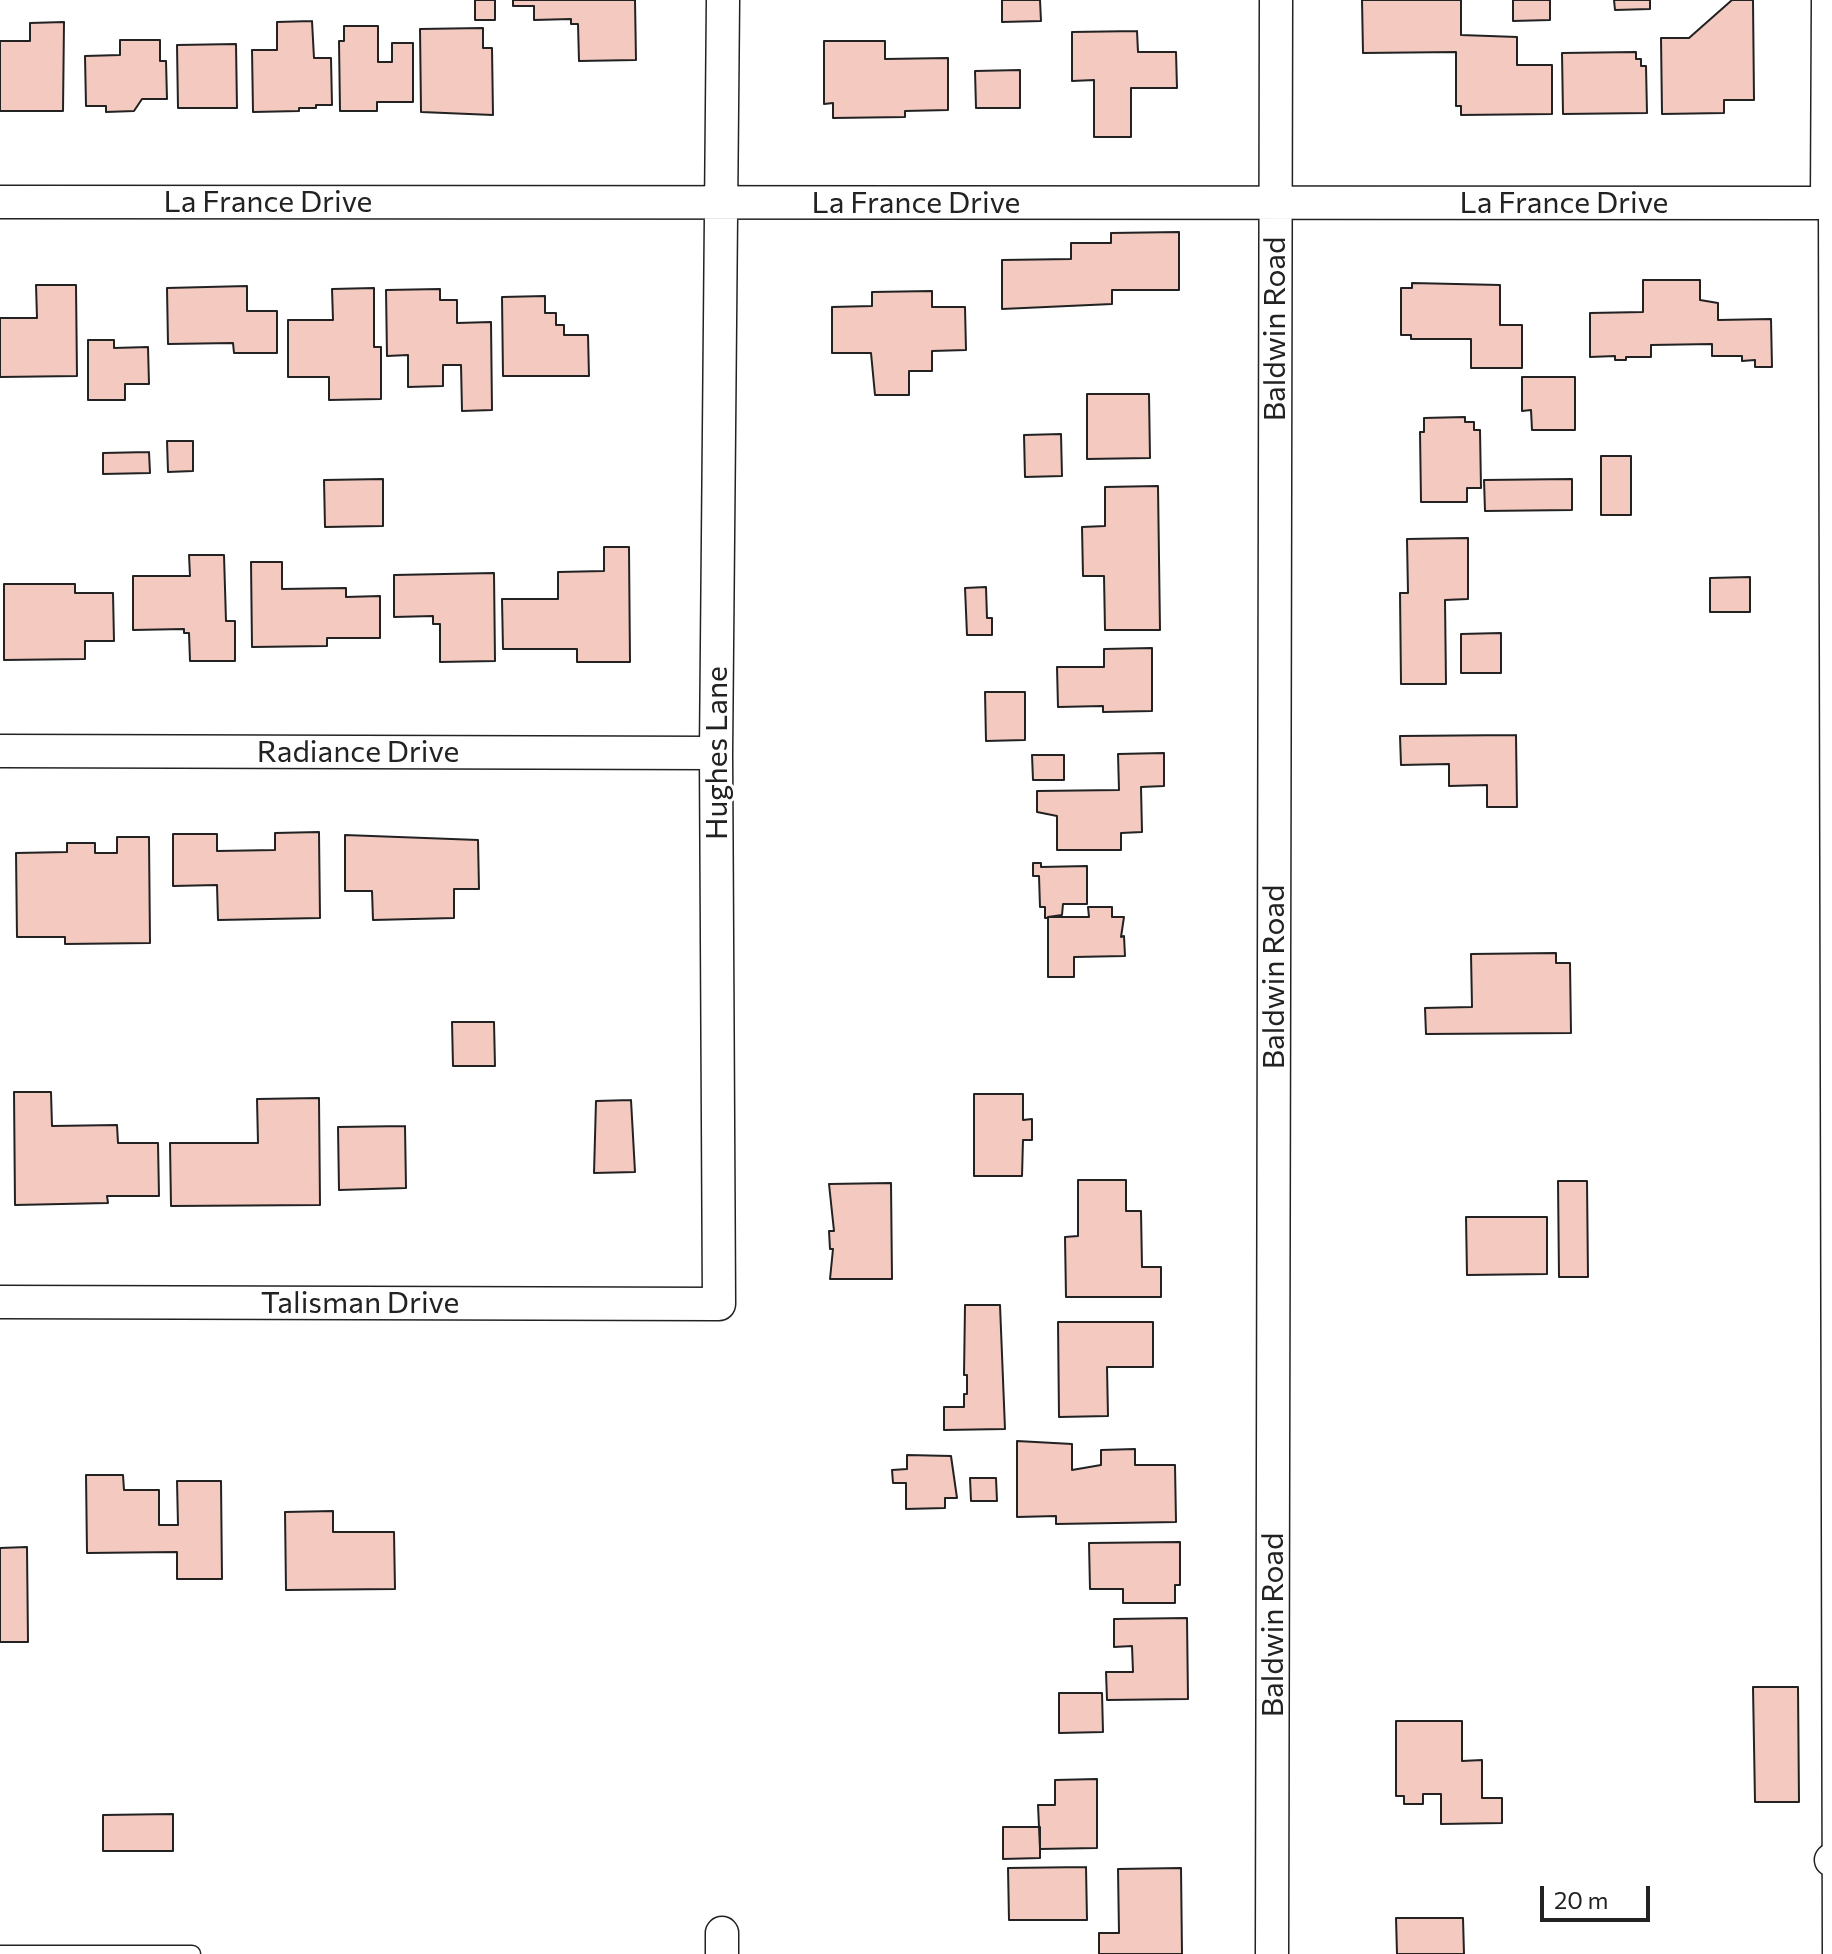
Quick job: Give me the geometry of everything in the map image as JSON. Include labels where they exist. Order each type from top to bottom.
[{"type":"street","name":"Hughes Lane","points":[[719,1304],[716,753],[723,0]]},
{"type":"street","name":"Baldwin Road","points":[[1272,1954],[1276,0]]},
{"type":"street","points":[[1828,0],[1830,203]]},
{"type":"street","name":"La France Drive","points":[[0,202],[1830,203]]},
{"type":"street","name":"Radiance Drive","points":[[0,751],[716,753]]},
{"type":"street","name":"Talisman Drive","points":[[0,1302],[719,1304]]},
{"type":"lane","points":[[1830,203],[1831,1954]]},
{"type":"lane","points":[[0,1954],[192,1954]]},
{"type":"building","points":[[475,0],[495,0],[495,20],[475,20]]},
{"type":"building","points":[[513,0],[635,0],[636,60],[579,61],[578,24],[571,24],[571,19],[534,20],[534,6],[513,6]]},
{"type":"building","points":[[1002,0],[1040,0],[1041,21],[1002,22]]},
{"type":"building","points":[[1362,0],[1461,0],[1461,35],[1517,37],[1517,65],[1552,65],[1552,114],[1461,115],[1461,106],[1456,106],[1456,52],[1363,53]]},
{"type":"building","points":[[1513,0],[1550,0],[1550,20],[1513,21]]},
{"type":"building","points":[[1614,0],[1650,0],[1650,9],[1615,10]]},
{"type":"building","points":[[1732,0],[1753,0],[1754,100],[1724,100],[1724,113],[1662,114],[1661,38],[1689,38]]},
{"type":"building","points":[[312,21],[314,58],[331,58],[332,105],[299,108],[299,111],[253,112],[252,50],[277,50],[277,22]]},
{"type":"building","points":[[64,22],[63,111],[0,111],[0,41],[30,41],[30,23]]},
{"type":"building","points":[[344,26],[378,26],[378,62],[392,62],[392,43],[413,43],[413,102],[377,102],[377,111],[340,111],[339,41],[344,41]]},
{"type":"building","points":[[483,28],[483,48],[492,48],[493,115],[421,112],[420,29]]},
{"type":"building","points":[[1137,31],[1138,52],[1176,52],[1177,88],[1131,88],[1131,137],[1094,137],[1094,80],[1072,81],[1072,32]]},
{"type":"building","points":[[120,40],[160,40],[160,61],[166,61],[167,99],[142,99],[134,111],[106,112],[106,106],[86,106],[85,56],[120,55]]},
{"type":"building","points":[[824,41],[885,41],[885,59],[948,58],[948,110],[905,111],[905,117],[833,118],[833,103],[824,104]]},
{"type":"building","points":[[236,44],[237,108],[178,108],[177,45]]},
{"type":"building","points":[[1636,52],[1641,66],[1646,66],[1647,113],[1563,114],[1562,53]]},
{"type":"building","points":[[1020,70],[1020,108],[976,108],[975,71]]},
{"type":"building","points":[[1179,232],[1179,290],[1112,290],[1112,304],[1002,309],[1002,260],[1071,259],[1071,243],[1111,243],[1111,233]]},
{"type":"building","points":[[1643,280],[1700,280],[1700,300],[1718,303],[1718,320],[1771,319],[1772,367],[1755,367],[1755,360],[1742,361],[1742,356],[1712,356],[1712,344],[1651,345],[1651,357],[1626,357],[1626,360],[1615,360],[1615,356],[1590,357],[1590,313],[1643,312]]},
{"type":"building","points":[[1412,283],[1500,285],[1500,325],[1522,325],[1522,368],[1471,368],[1471,339],[1411,339],[1411,335],[1401,335],[1401,288],[1412,288]]},
{"type":"building","points":[[36,285],[76,285],[77,376],[0,377],[0,318],[37,318]]},
{"type":"building","points":[[247,286],[247,311],[277,311],[277,353],[234,353],[233,343],[168,344],[167,288]]},
{"type":"building","points":[[374,288],[374,347],[381,347],[381,399],[329,400],[329,377],[288,377],[288,320],[333,320],[332,289]]},
{"type":"building","points":[[440,289],[440,300],[457,300],[457,323],[491,322],[492,410],[462,411],[461,365],[443,365],[443,386],[408,387],[408,355],[387,356],[386,290]]},
{"type":"building","points":[[932,291],[932,307],[965,307],[966,350],[932,351],[932,371],[909,371],[909,395],[875,395],[871,353],[832,353],[832,307],[872,306],[872,292]]},
{"type":"building","points":[[545,296],[545,313],[556,313],[556,325],[564,325],[564,335],[588,335],[589,376],[503,376],[502,297]]},
{"type":"building","points":[[88,340],[114,340],[114,348],[148,347],[149,384],[125,384],[125,400],[88,400]]},
{"type":"building","points":[[1522,377],[1575,377],[1575,430],[1532,430],[1531,410],[1522,411]]},
{"type":"building","points":[[1087,394],[1149,394],[1150,458],[1087,459]]},
{"type":"building","points":[[1465,417],[1465,422],[1474,422],[1474,430],[1480,430],[1481,488],[1467,488],[1467,502],[1421,502],[1420,432],[1424,432],[1424,418]]},
{"type":"building","points":[[1061,434],[1062,476],[1025,477],[1024,435]]},
{"type":"building","points":[[167,441],[193,441],[193,471],[168,472]]},
{"type":"building","points":[[149,452],[150,473],[103,474],[103,453]]},
{"type":"building","points":[[1601,456],[1631,456],[1631,515],[1601,515]]},
{"type":"building","points":[[383,479],[383,526],[325,527],[324,480]]},
{"type":"building","points":[[1572,479],[1572,510],[1485,511],[1484,480]]},
{"type":"building","points":[[1158,486],[1160,630],[1105,630],[1104,576],[1083,576],[1082,527],[1105,526],[1105,487]]},
{"type":"building","points":[[1468,538],[1468,599],[1445,600],[1446,684],[1401,684],[1400,593],[1408,593],[1407,539]]},
{"type":"building","points":[[604,547],[629,547],[630,662],[577,662],[577,649],[503,649],[502,599],[558,599],[558,572],[604,571]]},
{"type":"building","points":[[189,555],[224,555],[226,621],[235,621],[235,661],[190,661],[189,633],[184,633],[184,629],[133,630],[133,576],[190,576]]},
{"type":"building","points":[[251,562],[282,562],[282,589],[346,588],[346,597],[380,596],[380,638],[327,638],[327,646],[252,647]]},
{"type":"building","points":[[494,573],[495,661],[440,662],[440,624],[433,624],[433,616],[394,617],[394,575]]},
{"type":"building","points":[[1750,577],[1750,612],[1710,612],[1710,578]]},
{"type":"building","points":[[4,584],[75,584],[75,593],[113,593],[114,641],[85,641],[85,659],[4,660]]},
{"type":"building","points":[[986,587],[987,618],[992,618],[992,635],[967,635],[965,588]]},
{"type":"building","points":[[1501,633],[1501,673],[1461,673],[1461,634]]},
{"type":"building","points":[[1152,648],[1152,711],[1103,712],[1103,706],[1058,707],[1057,667],[1104,667],[1104,649]]},
{"type":"building","points":[[985,692],[1025,692],[1025,740],[986,741]]},
{"type":"building","points":[[1516,735],[1517,807],[1487,807],[1487,785],[1449,786],[1449,764],[1401,765],[1400,736]]},
{"type":"building","points":[[1164,753],[1164,786],[1141,787],[1142,832],[1121,833],[1121,850],[1057,850],[1057,816],[1037,812],[1037,791],[1119,790],[1118,754]]},
{"type":"building","points":[[1032,755],[1064,755],[1064,780],[1033,780]]},
{"type":"building","points":[[319,832],[320,918],[218,920],[217,885],[173,886],[173,834],[217,834],[217,851],[275,850],[275,833]]},
{"type":"building","points":[[345,835],[478,840],[479,889],[454,889],[454,918],[373,920],[372,891],[345,891]]},
{"type":"building","points":[[117,837],[149,837],[150,943],[65,944],[65,937],[17,937],[16,853],[67,852],[67,843],[95,843],[95,853],[117,853]]},
{"type":"building","points":[[1033,863],[1041,863],[1041,867],[1087,866],[1087,904],[1063,904],[1062,915],[1048,917],[1089,917],[1088,907],[1112,907],[1112,917],[1124,917],[1121,937],[1124,936],[1125,956],[1074,957],[1074,977],[1048,977],[1048,918],[1045,918],[1045,907],[1040,907],[1039,876],[1033,876]]},
{"type":"building","points":[[1556,953],[1556,963],[1570,963],[1571,1033],[1426,1034],[1425,1008],[1472,1007],[1471,954]]},
{"type":"building","points":[[452,1022],[494,1022],[495,1066],[453,1066]]},
{"type":"building","points":[[14,1092],[51,1092],[52,1126],[117,1125],[118,1143],[158,1143],[159,1196],[107,1196],[108,1203],[15,1205]]},
{"type":"building","points":[[974,1094],[1023,1094],[1023,1120],[1032,1119],[1032,1140],[1023,1140],[1022,1176],[974,1176]]},
{"type":"building","points":[[319,1098],[320,1205],[171,1206],[170,1143],[258,1143],[257,1099]]},
{"type":"building","points":[[631,1100],[635,1172],[594,1173],[596,1101]]},
{"type":"building","points":[[405,1126],[406,1188],[339,1190],[338,1127]]},
{"type":"building","points":[[1078,1180],[1126,1180],[1126,1211],[1141,1211],[1142,1267],[1161,1267],[1161,1297],[1066,1297],[1065,1237],[1078,1236]]},
{"type":"building","points":[[1558,1181],[1587,1181],[1588,1277],[1559,1277]]},
{"type":"building","points":[[891,1183],[892,1279],[830,1279],[833,1249],[830,1249],[829,1231],[834,1231],[829,1184]]},
{"type":"building","points":[[1466,1217],[1547,1217],[1547,1274],[1467,1275]]},
{"type":"building","points":[[965,1305],[1000,1305],[1005,1429],[944,1430],[944,1407],[964,1407],[964,1394],[967,1394],[967,1375],[964,1375]]},
{"type":"building","points":[[1058,1322],[1153,1322],[1153,1367],[1107,1367],[1108,1416],[1059,1417]]},
{"type":"building","points":[[1017,1441],[1072,1444],[1072,1470],[1101,1465],[1101,1450],[1135,1449],[1135,1465],[1175,1465],[1176,1522],[1056,1524],[1056,1516],[1017,1517]]},
{"type":"building","points":[[907,1455],[951,1456],[957,1498],[945,1498],[945,1508],[906,1509],[906,1483],[893,1483],[892,1470],[907,1469]]},
{"type":"building","points":[[86,1475],[123,1475],[124,1490],[159,1490],[159,1525],[178,1525],[177,1481],[221,1481],[222,1579],[177,1579],[177,1552],[87,1553]]},
{"type":"building","points":[[970,1478],[996,1478],[997,1501],[971,1501]]},
{"type":"building","points":[[333,1511],[333,1532],[394,1532],[395,1589],[286,1590],[285,1512]]},
{"type":"building","points":[[1180,1542],[1180,1585],[1175,1585],[1175,1603],[1123,1603],[1123,1589],[1090,1589],[1089,1543]]},
{"type":"building","points":[[27,1547],[28,1642],[0,1642],[0,1548]]},
{"type":"building","points":[[1187,1618],[1188,1699],[1107,1700],[1106,1672],[1133,1672],[1132,1646],[1114,1647],[1114,1619]]},
{"type":"building","points":[[1753,1687],[1798,1687],[1799,1802],[1755,1802]]},
{"type":"building","points":[[1059,1693],[1102,1693],[1103,1732],[1059,1733]]},
{"type":"building","points":[[1396,1721],[1462,1721],[1462,1761],[1482,1760],[1482,1798],[1502,1798],[1502,1823],[1441,1824],[1441,1794],[1423,1794],[1423,1804],[1404,1804],[1404,1796],[1396,1796]]},
{"type":"building","points":[[1097,1779],[1097,1848],[1040,1849],[1038,1805],[1055,1805],[1055,1780]]},
{"type":"building","points":[[173,1814],[173,1851],[103,1851],[103,1815]]},
{"type":"building","points":[[1003,1827],[1040,1827],[1040,1858],[1003,1859]]},
{"type":"building","points":[[1086,1867],[1087,1920],[1009,1920],[1008,1868]]},
{"type":"building","points":[[1181,1868],[1182,1954],[1099,1954],[1099,1933],[1119,1933],[1118,1869]]},
{"type":"building","points":[[1396,1918],[1463,1918],[1464,1954],[1397,1954]]}]
